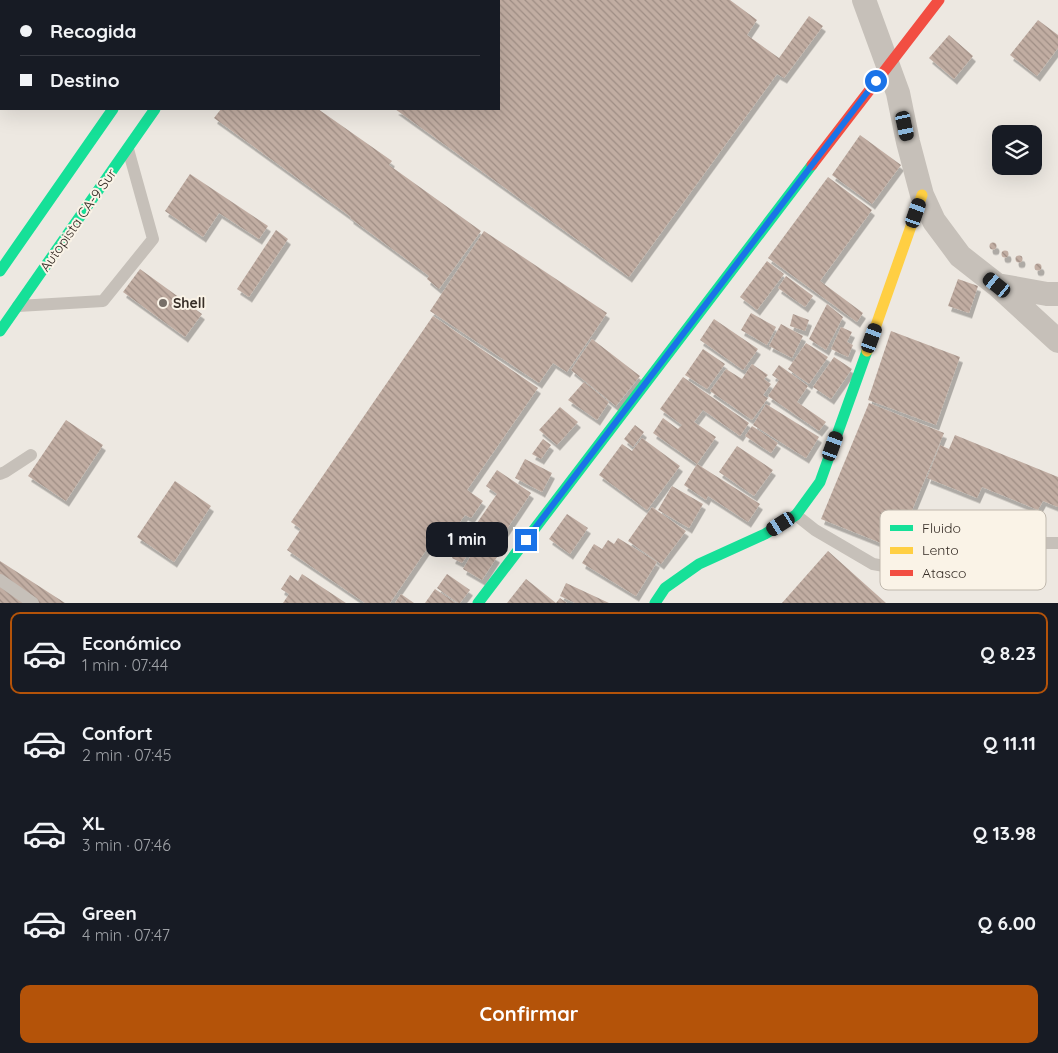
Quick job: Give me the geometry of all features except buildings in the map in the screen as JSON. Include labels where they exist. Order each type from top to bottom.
[{"type":"main road","points":[[478,603],[888,65],[940,0]]},
{"type":"main road","points":[[0,272],[112,110]]},
{"type":"main road","name":"Autopista CA-9 Sur","points":[[0,330],[154,110]]},
{"type":"main road","points":[[655,603],[665,588],[699,564],[765,534],[796,514],[820,482],[922,195]]},
{"type":"street","points":[[864,0],[898,93],[922,195],[934,221],[960,256],[997,285],[1058,341]]},
{"type":"street","points":[[997,285],[1047,294],[1058,294]]},
{"type":"lane","points":[[18,306],[103,301],[153,239],[128,148]]},
{"type":"lane","points":[[0,474],[31,455]]},
{"type":"lane","points":[[796,514],[816,530],[874,564],[880,565]]},
{"type":"lane","points":[[0,580],[33,603]]},
{"type":"traffic: fast","points":[[0,271],[112,110]]},
{"type":"traffic: fast","points":[[0,331],[154,110]]},
{"type":"traffic: fast","points":[[478,603],[812,165]]},
{"type":"traffic: fast","points":[[655,603],[665,588],[699,564],[765,534],[796,515],[820,482],[867,351]]},
{"type":"traffic: slow","points":[[867,351],[922,195]]},
{"type":"traffic: jam","points":[[812,165],[939,0]]},
{"type":"place","name":"Shell","points":[[163,303]]},
{"type":"route","points":[[526,540],[876,81]]}]
